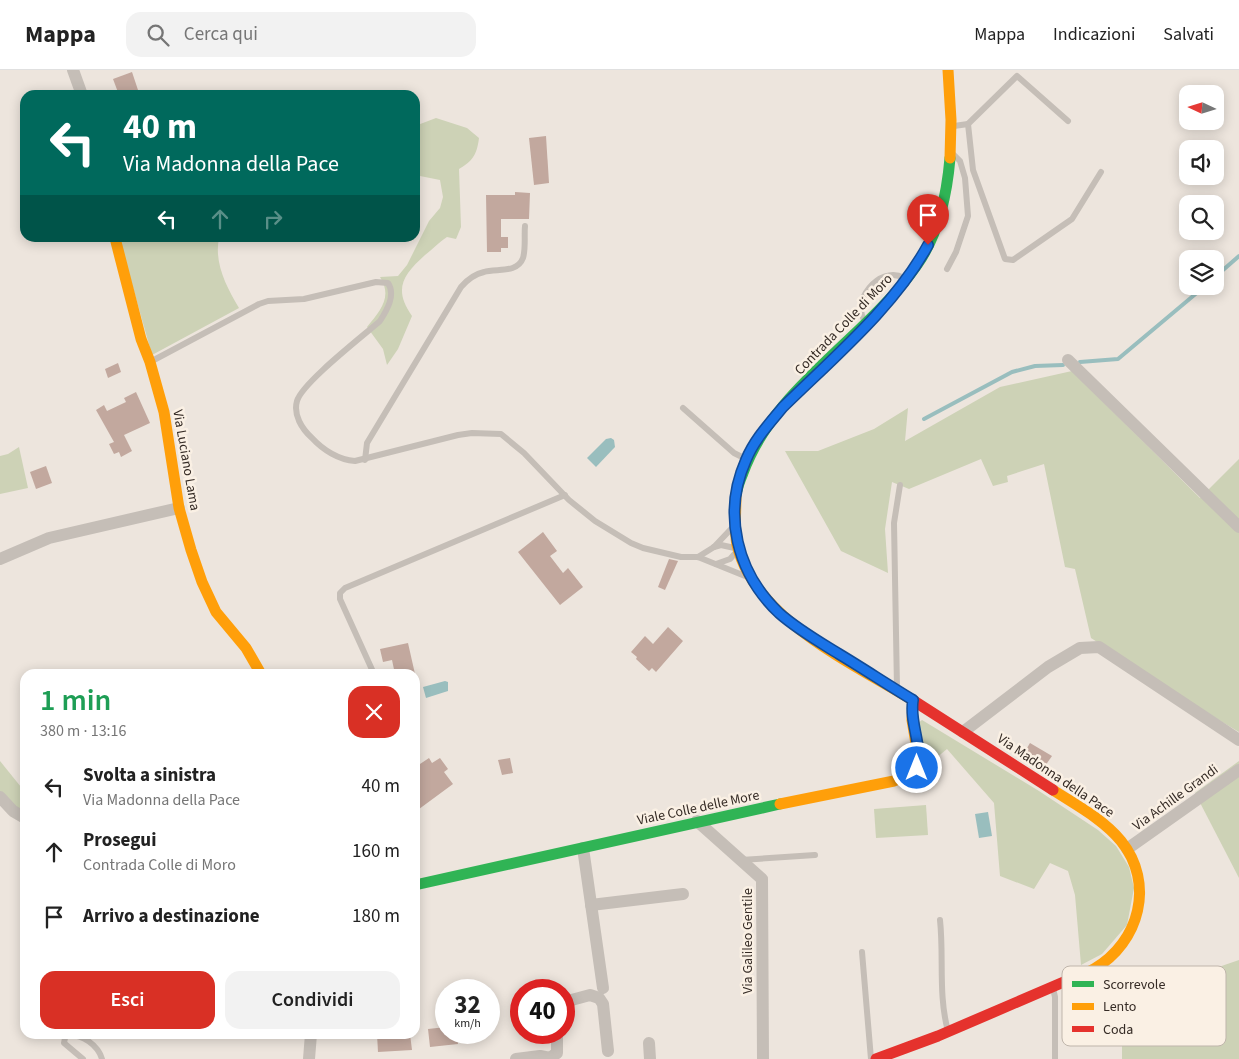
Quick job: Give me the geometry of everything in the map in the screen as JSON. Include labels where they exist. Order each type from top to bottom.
[{"type":"main road","name":"Contrada Colle di Moro","points":[[735,498],[746,459],[756,442],[783,407],[867,323],[907,279],[918,263],[936,228],[946,192],[951,152],[952,127],[948,70]]},
{"type":"main road","name":"Via Luciano Lama","points":[[116,242],[141,339],[150,362],[164,412],[179,508],[202,582],[216,612],[246,648],[258,669]]},
{"type":"main road","name":"Via Madonna della Pace","points":[[735,498],[734,523],[739,549],[752,580],[771,605],[792,623],[963,732],[1105,826],[1127,849],[1140,880],[1137,918],[1128,939],[1108,960],[1099,966]]},
{"type":"main road","name":"Viale Colle delle More","points":[[420,884],[697,821],[857,790],[908,777],[917,768],[918,761],[912,720],[913,700]]},
{"type":"main road","name":"Via Madonna della Pace","points":[[876,1059],[949,1032],[1062,983]]},
{"type":"street","points":[[73,70],[80,90]]},
{"type":"street","points":[[1068,360],[1239,527]]},
{"type":"street","points":[[0,559],[49,538],[179,508]]},
{"type":"street","points":[[963,732],[1048,667],[1080,648],[1090,646],[1099,647],[1239,740]]},
{"type":"street","name":"Via Achille Grandi","points":[[1127,849],[1239,770]]},
{"type":"street","points":[[0,796],[20,815]]},
{"type":"street","name":"Via Galileo Gentile","points":[[697,821],[762,879],[763,1059]]},
{"type":"street","points":[[583,848],[603,988]]},
{"type":"street","points":[[591,905],[683,894]]},
{"type":"street","points":[[575,999],[590,995],[599,998],[603,1004],[608,1051]]},
{"type":"street","points":[[309,1059],[311,1039]]},
{"type":"street","points":[[649,1043],[650,1059]]},
{"type":"street","points":[[516,1059],[540,1056],[550,1058],[557,1053],[557,1044]]},
{"type":"lane","points":[[952,127],[968,124],[1017,76],[1068,121]]},
{"type":"lane","points":[[968,124],[973,170],[1005,259],[1013,260],[1072,219],[1101,172]]},
{"type":"lane","points":[[947,269],[968,216],[968,198],[960,161],[951,152]]},
{"type":"lane","points":[[365,460],[367,443],[461,287],[467,281],[485,271],[510,269],[520,263],[524,256],[524,226]]},
{"type":"lane","points":[[867,323],[863,319],[862,311],[862,301],[866,291],[886,274],[896,273],[907,279]]},
{"type":"lane","points":[[150,362],[268,301],[304,299],[376,282],[388,283],[391,288],[391,296],[388,309],[380,321],[303,390],[297,400],[296,411],[302,428],[317,444],[341,458],[355,461],[458,435],[472,433],[502,434],[524,453],[565,496],[595,520],[631,543],[653,551],[698,558],[739,573],[752,580]]},
{"type":"lane","points":[[683,408],[734,453],[746,459]]},
{"type":"lane","points":[[897,690],[894,523],[900,484]]},
{"type":"lane","points":[[372,669],[340,600],[340,593],[344,588],[565,496]]},
{"type":"lane","points":[[698,558],[725,537],[734,523]]},
{"type":"lane","points":[[714,547],[721,545],[739,549],[730,559],[714,564]]},
{"type":"lane","points":[[741,860],[815,855]]},
{"type":"lane","points":[[940,920],[943,995],[945,1019],[949,1032]]},
{"type":"lane","points":[[862,952],[871,1059]]},
{"type":"lane","points":[[1052,987],[1055,997],[1055,1059]]},
{"type":"lane","points":[[64,1039],[64,1043],[84,1059]]},
{"type":"lane","points":[[84,1039],[100,1052],[102,1059]]},
{"type":"green space","points":[[436,118],[467,128],[479,138],[471,160],[459,169],[461,227],[456,239],[447,237],[425,255],[406,276],[402,290],[403,298],[412,316],[398,349],[387,365],[383,349],[367,327],[383,304],[385,297],[384,284],[380,277],[398,276],[407,265],[429,221],[440,208],[443,197],[440,180],[420,176],[420,124]]},
{"type":"green space","points":[[120,242],[219,242],[218,256],[222,274],[239,308],[152,355]]},
{"type":"green space","points":[[1072,371],[1200,498],[1239,459],[1239,732],[1091,638],[1075,569],[1065,567],[1044,464],[1007,476],[1008,482],[993,486],[981,459],[909,489],[892,482],[885,529],[888,573],[841,551],[785,451],[818,451],[874,429],[908,408],[905,441],[1000,387]]},
{"type":"green space","points":[[19,447],[28,488],[0,494],[0,456],[8,454]]},
{"type":"green space","points":[[922,720],[1039,791],[1098,830],[1116,846],[1129,867],[1134,888],[1127,925],[1102,954],[1081,965],[1075,895],[1068,871],[1050,863],[1034,889],[1000,876],[994,803],[947,749],[924,768],[917,724]]},
{"type":"green space","points":[[0,761],[20,786],[20,812],[0,795]]},
{"type":"green space","points":[[1239,761],[1239,878],[1195,793]]},
{"type":"green space","points":[[926,805],[928,835],[876,838],[874,809]]},
{"type":"green space","points":[[1239,960],[1239,1059],[1122,1059],[1122,1046],[1226,1046],[1226,966],[1222,966]]},
{"type":"water","points":[[611,438],[614,440],[615,447],[596,467],[587,458],[606,439]]},
{"type":"water","points":[[445,681],[448,682],[448,691],[426,698],[423,687]]},
{"type":"water","points":[[988,812],[992,836],[979,838],[975,814]]},
{"type":"building","points":[[132,72],[138,90],[117,90],[113,79]]},
{"type":"building","points":[[546,136],[549,183],[534,185],[529,138]]},
{"type":"building","points":[[515,192],[530,193],[529,219],[501,219],[501,237],[508,237],[508,248],[501,248],[501,252],[487,252],[486,195],[515,195]]},
{"type":"building","points":[[118,363],[121,372],[108,378],[105,369]]},
{"type":"building","points":[[136,392],[150,423],[124,435],[132,451],[121,457],[119,452],[114,454],[109,444],[114,442],[96,410],[104,405],[107,411],[126,402],[124,398]]},
{"type":"building","points":[[46,466],[52,483],[36,489],[30,472]]},
{"type":"building","points":[[543,532],[557,551],[550,556],[563,573],[568,568],[583,587],[560,605],[518,552]]},
{"type":"building","points":[[669,559],[678,561],[665,590],[658,587]]},
{"type":"building","points":[[668,627],[683,641],[656,672],[652,668],[649,671],[631,652],[645,636],[653,644]]},
{"type":"building","points":[[408,643],[414,669],[394,669],[392,660],[383,662],[380,649]]},
{"type":"building","points":[[1030,743],[1052,756],[1045,766],[1024,753]]},
{"type":"building","points":[[429,758],[432,763],[440,758],[448,769],[444,772],[453,784],[420,808],[420,770],[420,764]]},
{"type":"building","points":[[510,758],[513,773],[502,775],[498,760]]},
{"type":"building","points":[[435,1028],[435,1044],[458,1044],[430,1047],[428,1029]]},
{"type":"building","points":[[377,1039],[411,1039],[412,1050],[378,1052]]},
{"type":"waterway","points":[[1224,269],[1239,256]]},
{"type":"waterway","points":[[1080,362],[1118,359],[1194,295]]},
{"type":"waterway","points":[[924,419],[1012,372],[1035,366],[1063,365]]},
{"type":"traffic: fast","points":[[736,495],[757,442],[776,415],[822,364],[873,317],[917,265],[931,241],[936,227],[947,186],[950,158]]},
{"type":"traffic: fast","points":[[420,884],[780,804]]},
{"type":"traffic: slow","points":[[948,70],[951,120],[950,158]]},
{"type":"traffic: slow","points":[[116,242],[141,339],[150,362],[164,412],[179,508],[191,550],[202,582],[216,612],[246,648],[258,669]]},
{"type":"traffic: slow","points":[[736,495],[735,527],[737,545],[747,572],[764,596],[809,637],[914,701]]},
{"type":"traffic: slow","points":[[780,804],[894,781],[913,773],[919,761],[912,720],[913,700]]},
{"type":"traffic: slow","points":[[1053,790],[1098,819],[1114,833],[1131,857],[1138,875],[1140,893],[1138,911],[1132,928],[1122,944],[1098,966]]},
{"type":"traffic: jam","points":[[914,701],[1053,790]]},
{"type":"traffic: jam","points":[[876,1059],[938,1036],[1062,983]]},
{"type":"route","points":[[917,768],[917,742],[911,710],[913,700],[804,632],[771,605],[747,571],[736,537],[734,512],[738,484],[746,459],[767,426],[783,407],[894,296],[918,263],[928,245]]}]
